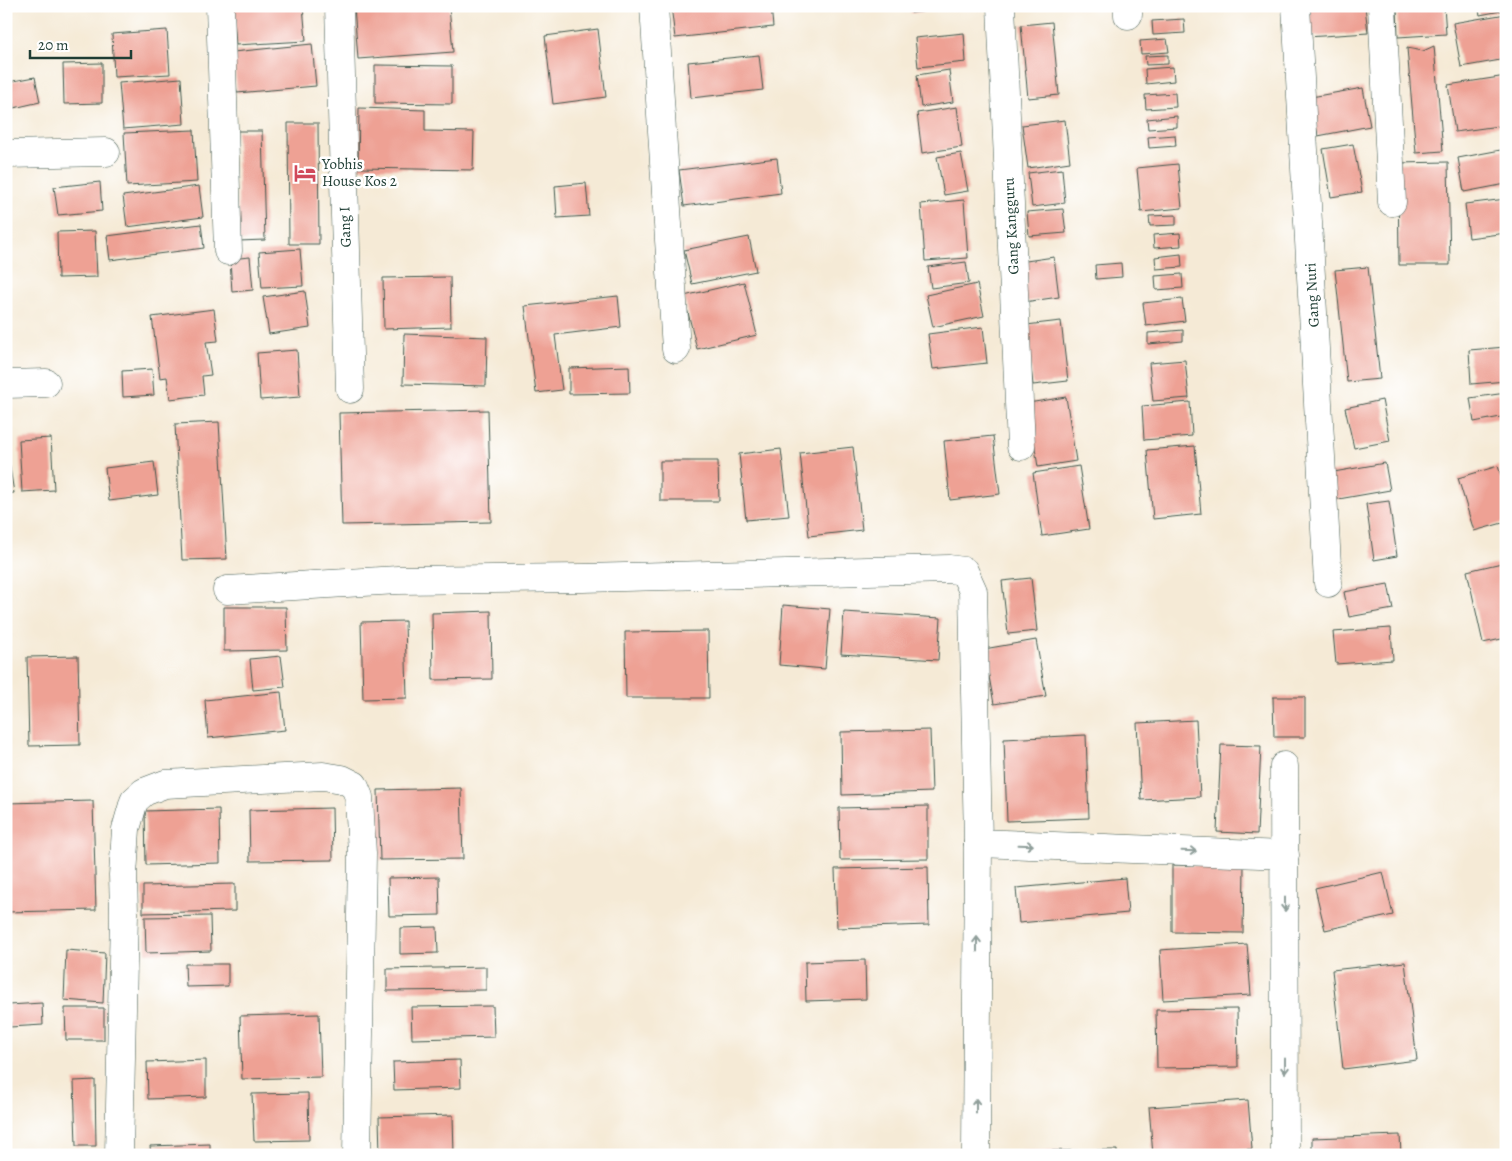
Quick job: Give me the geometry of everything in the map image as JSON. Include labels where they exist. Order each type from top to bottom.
[{"type":"street","points":[[220,6],[228,251]]},
{"type":"street","name":"Gang I","points":[[339,6],[350,389]]},
{"type":"street","points":[[654,6],[676,349]]},
{"type":"street","name":"Gang Kangguru","points":[[1000,6],[1021,446]]},
{"type":"street","name":"Gang Nuri","points":[[1296,6],[1328,583]]},
{"type":"street","points":[[1382,6],[1392,202]]},
{"type":"street","points":[[6,154],[106,152]]},
{"type":"street","points":[[6,384],[46,383]]},
{"type":"street","points":[[227,590],[398,580],[583,578],[949,568],[964,572],[973,591],[978,843],[976,1155]]},
{"type":"street","points":[[1284,766],[1285,1155]]},
{"type":"street","points":[[119,1155],[124,923],[122,875],[126,829],[134,802],[144,792],[165,784],[323,776],[342,779],[354,785],[359,797],[362,854],[357,1155]]},
{"type":"street","points":[[978,843],[1285,855]]},
{"type":"building","points":[[233,6],[303,6],[306,41],[236,45]]},
{"type":"building","points":[[354,6],[449,6],[453,52],[358,59]]},
{"type":"building","points":[[671,6],[771,6],[773,27],[675,38]]},
{"type":"building","points":[[910,6],[953,6],[953,8],[911,13]]},
{"type":"building","points":[[1365,6],[1368,33],[1307,37],[1305,9]]},
{"type":"building","points":[[1397,6],[1444,6],[1446,34],[1398,37]]},
{"type":"building","points":[[1478,6],[1506,6],[1506,10],[1480,15]]},
{"type":"building","points":[[1506,14],[1506,59],[1461,67],[1453,23]]},
{"type":"building","points":[[1184,19],[1185,33],[1153,35],[1152,21]]},
{"type":"building","points":[[1052,22],[1059,95],[1028,98],[1021,25]]},
{"type":"building","points":[[598,29],[606,97],[553,104],[545,36]]},
{"type":"building","points":[[167,30],[170,74],[114,77],[112,34]]},
{"type":"building","points":[[964,33],[966,62],[918,67],[915,38]]},
{"type":"building","points":[[1167,39],[1169,52],[1141,54],[1140,41]]},
{"type":"building","points":[[312,44],[316,86],[237,93],[233,52]]},
{"type":"building","points":[[1434,46],[1443,151],[1416,153],[1407,48],[1423,51]]},
{"type":"building","points":[[759,55],[763,90],[691,98],[688,62]]},
{"type":"building","points":[[1168,55],[1168,64],[1146,65],[1145,56]]},
{"type":"building","points":[[102,63],[102,103],[64,104],[63,64]]},
{"type":"building","points":[[375,65],[452,66],[452,104],[375,103]]},
{"type":"building","points":[[1173,67],[1174,81],[1146,84],[1145,69]]},
{"type":"building","points":[[949,70],[953,102],[921,107],[917,75]]},
{"type":"building","points":[[1506,76],[1506,125],[1455,132],[1448,85]]},
{"type":"building","points":[[35,77],[40,102],[14,108],[8,82]]},
{"type":"building","points":[[181,78],[184,124],[123,129],[119,83]]},
{"type":"building","points":[[1363,88],[1370,126],[1318,136],[1311,97]]},
{"type":"building","points":[[1175,93],[1176,107],[1146,109],[1145,95]]},
{"type":"building","points":[[957,107],[962,147],[922,153],[917,113]]},
{"type":"building","points":[[359,108],[425,110],[425,131],[474,132],[473,170],[358,168]]},
{"type":"building","points":[[1177,116],[1177,127],[1148,129],[1147,119]]},
{"type":"building","points":[[1065,120],[1070,162],[1028,168],[1022,125]]},
{"type":"building","points":[[288,123],[318,123],[319,244],[289,244]]},
{"type":"building","points":[[194,130],[197,182],[127,186],[124,133]]},
{"type":"building","points":[[237,131],[262,131],[265,240],[239,241]]},
{"type":"building","points":[[1175,135],[1176,146],[1149,148],[1148,137]]},
{"type":"building","points":[[1353,144],[1362,192],[1331,197],[1323,149]]},
{"type":"building","points":[[1506,149],[1506,184],[1464,192],[1458,158]]},
{"type":"building","points":[[961,153],[968,191],[944,195],[937,157]]},
{"type":"building","points":[[777,158],[781,193],[684,206],[679,170]]},
{"type":"building","points":[[1448,162],[1450,265],[1399,265],[1398,163]]},
{"type":"building","points":[[1178,164],[1182,208],[1141,212],[1137,168]]},
{"type":"building","points":[[1062,169],[1065,203],[1032,207],[1028,173]]},
{"type":"building","points":[[100,182],[102,211],[58,215],[54,187]]},
{"type":"building","points":[[586,183],[589,216],[557,218],[555,186]]},
{"type":"building","points":[[199,186],[203,217],[127,227],[123,196]]},
{"type":"building","points":[[1506,199],[1506,233],[1469,238],[1465,204]]},
{"type":"building","points":[[964,200],[968,258],[925,261],[921,204]]},
{"type":"building","points":[[1063,209],[1066,233],[1029,236],[1027,212]]},
{"type":"building","points":[[1176,215],[1176,225],[1150,226],[1149,216]]},
{"type":"building","points":[[201,224],[204,248],[110,260],[107,236]]},
{"type":"building","points":[[95,231],[97,277],[58,278],[57,232]]},
{"type":"building","points":[[1180,233],[1181,246],[1154,248],[1153,235]]},
{"type":"building","points":[[749,237],[756,271],[692,284],[684,250]]},
{"type":"building","points":[[300,249],[303,286],[262,288],[259,252]]},
{"type":"building","points":[[1181,254],[1182,267],[1156,269],[1155,257]]},
{"type":"building","points":[[250,257],[253,290],[232,292],[230,259]]},
{"type":"building","points":[[1054,257],[1059,297],[1024,302],[1019,262]]},
{"type":"building","points":[[966,262],[969,283],[931,288],[928,267]]},
{"type":"building","points":[[1121,263],[1122,277],[1096,279],[1095,265]]},
{"type":"building","points":[[1368,267],[1380,379],[1347,382],[1335,270]]},
{"type":"building","points":[[1182,274],[1183,288],[1156,290],[1155,276]]},
{"type":"building","points":[[450,277],[451,327],[384,329],[383,278]]},
{"type":"building","points":[[744,282],[757,335],[697,349],[684,296]]},
{"type":"building","points":[[977,284],[984,316],[933,327],[926,295]]},
{"type":"building","points":[[305,291],[310,328],[269,334],[263,297]]},
{"type":"building","points":[[618,296],[621,327],[555,335],[562,390],[536,393],[525,306]]},
{"type":"building","points":[[1182,299],[1185,321],[1146,326],[1143,303]]},
{"type":"building","points":[[214,309],[218,341],[206,342],[211,375],[202,376],[204,395],[170,399],[167,377],[160,378],[152,317]]},
{"type":"building","points":[[1061,321],[1068,381],[1033,385],[1026,325]]},
{"type":"building","points":[[983,327],[987,363],[933,369],[928,334]]},
{"type":"building","points":[[1183,330],[1183,341],[1148,344],[1148,333]]},
{"type":"building","points":[[404,334],[487,337],[486,386],[403,384]]},
{"type":"building","points":[[1506,347],[1506,381],[1471,384],[1469,350]]},
{"type":"building","points":[[297,350],[300,397],[260,400],[257,353]]},
{"type":"building","points":[[1185,360],[1189,398],[1153,401],[1149,363]]},
{"type":"building","points":[[629,366],[630,393],[569,394],[569,368]]},
{"type":"building","points":[[152,369],[154,395],[123,397],[122,371]]},
{"type":"building","points":[[1506,393],[1506,416],[1474,422],[1470,398]]},
{"type":"building","points":[[1066,397],[1076,461],[1038,467],[1028,403]]},
{"type":"building","points":[[1382,400],[1390,441],[1354,448],[1345,408]]},
{"type":"building","points":[[1190,402],[1192,436],[1144,440],[1142,406]]},
{"type":"building","points":[[488,410],[491,522],[342,525],[339,413]]},
{"type":"building","points":[[219,422],[227,559],[182,560],[175,424]]},
{"type":"building","points":[[993,436],[1000,494],[950,500],[944,441]]},
{"type":"building","points":[[51,438],[54,490],[22,492],[19,440]]},
{"type":"building","points":[[6,442],[14,493],[6,494]]},
{"type":"building","points":[[1195,446],[1201,514],[1153,519],[1147,450]]},
{"type":"building","points":[[853,447],[862,530],[809,536],[800,453]]},
{"type":"building","points":[[781,449],[789,516],[746,520],[739,454]]},
{"type":"building","points":[[660,461],[718,461],[719,501],[660,501]]},
{"type":"building","points":[[154,462],[158,495],[109,501],[105,468]]},
{"type":"building","points":[[1385,463],[1390,490],[1333,500],[1328,473]]},
{"type":"building","points":[[1079,466],[1089,529],[1042,536],[1033,473]]},
{"type":"building","points":[[1498,466],[1506,492],[1506,522],[1474,531],[1458,478]]},
{"type":"building","points":[[1389,501],[1397,556],[1374,560],[1366,504]]},
{"type":"building","points":[[1506,562],[1506,638],[1483,643],[1467,571]]},
{"type":"building","points":[[1031,578],[1037,631],[1008,634],[1002,581]]},
{"type":"building","points":[[1388,584],[1393,609],[1349,617],[1344,592]]},
{"type":"building","points":[[783,605],[830,609],[825,669],[779,665]]},
{"type":"building","points":[[224,607],[286,607],[287,650],[224,651]]},
{"type":"building","points":[[491,611],[492,679],[433,680],[432,613]]},
{"type":"building","points":[[844,612],[941,618],[938,660],[841,654]]},
{"type":"building","points":[[405,621],[407,698],[363,699],[361,622]]},
{"type":"building","points":[[1391,628],[1393,660],[1336,664],[1333,632]]},
{"type":"building","points":[[708,631],[709,698],[626,698],[625,632]]},
{"type":"building","points":[[1036,640],[1046,696],[994,704],[984,649]]},
{"type":"building","points":[[78,656],[80,745],[29,746],[27,657]]},
{"type":"building","points":[[281,656],[285,687],[253,690],[250,659]]},
{"type":"building","points":[[281,692],[285,730],[208,738],[205,700]]},
{"type":"building","points":[[1273,697],[1305,697],[1305,737],[1274,737]]},
{"type":"building","points":[[1196,720],[1200,797],[1141,800],[1137,723]]},
{"type":"building","points":[[930,730],[932,792],[842,795],[841,732]]},
{"type":"building","points":[[1086,735],[1089,818],[1007,821],[1004,739]]},
{"type":"building","points":[[1221,745],[1261,746],[1257,834],[1217,832]]},
{"type":"building","points":[[461,788],[463,859],[380,860],[378,790]]},
{"type":"building","points":[[93,801],[96,910],[6,912],[6,803]]},
{"type":"building","points":[[928,806],[928,859],[840,860],[839,808]]},
{"type":"building","points":[[332,808],[333,860],[250,861],[249,810]]},
{"type":"building","points":[[219,809],[220,863],[146,865],[145,811]]},
{"type":"building","points":[[1172,865],[1244,866],[1243,933],[1172,932]]},
{"type":"building","points":[[928,867],[929,925],[837,928],[835,869]]},
{"type":"building","points":[[1383,872],[1393,915],[1325,930],[1315,888]]},
{"type":"building","points":[[439,877],[440,915],[389,916],[388,878]]},
{"type":"building","points":[[1125,878],[1128,913],[1019,923],[1016,888]]},
{"type":"building","points":[[235,884],[235,911],[143,913],[143,886]]},
{"type":"building","points":[[210,916],[211,951],[146,953],[145,917]]},
{"type":"building","points":[[437,927],[438,953],[400,954],[400,928]]},
{"type":"building","points":[[1247,944],[1251,995],[1163,1000],[1160,950]]},
{"type":"building","points":[[66,950],[105,953],[103,1003],[64,1000]]},
{"type":"building","points":[[865,960],[866,999],[806,1001],[805,962]]},
{"type":"building","points":[[1405,962],[1417,1060],[1343,1069],[1332,970]]},
{"type":"building","points":[[185,964],[228,964],[228,986],[186,987]]},
{"type":"building","points":[[486,967],[486,990],[387,991],[387,969]]},
{"type":"building","points":[[42,1003],[43,1025],[10,1027],[9,1005]]},
{"type":"building","points":[[493,1006],[494,1037],[412,1039],[411,1007]]},
{"type":"building","points":[[65,1008],[104,1008],[104,1040],[66,1040]]},
{"type":"building","points":[[1237,1009],[1238,1067],[1157,1068],[1156,1010]]},
{"type":"building","points":[[319,1014],[321,1077],[242,1079],[240,1016]]},
{"type":"building","points":[[206,1060],[206,1097],[148,1099],[147,1062]]},
{"type":"building","points":[[460,1060],[461,1088],[394,1090],[393,1062]]},
{"type":"building","points":[[95,1080],[96,1146],[76,1146],[74,1081]]},
{"type":"building","points":[[308,1093],[309,1140],[254,1141],[252,1094]]},
{"type":"building","points":[[1248,1100],[1252,1149],[1153,1155],[1149,1107]]},
{"type":"building","points":[[453,1115],[454,1155],[380,1155],[379,1117]]},
{"type":"building","points":[[1400,1135],[1401,1155],[1312,1155],[1312,1138]]},
{"type":"building","points":[[210,1144],[210,1155],[151,1155],[150,1146]]},
{"type":"building","points":[[1117,1150],[1117,1155],[1016,1155],[1016,1151]]},
{"type":"place","name":"Yobhis House Kos 2","points":[[305,173]]}]
